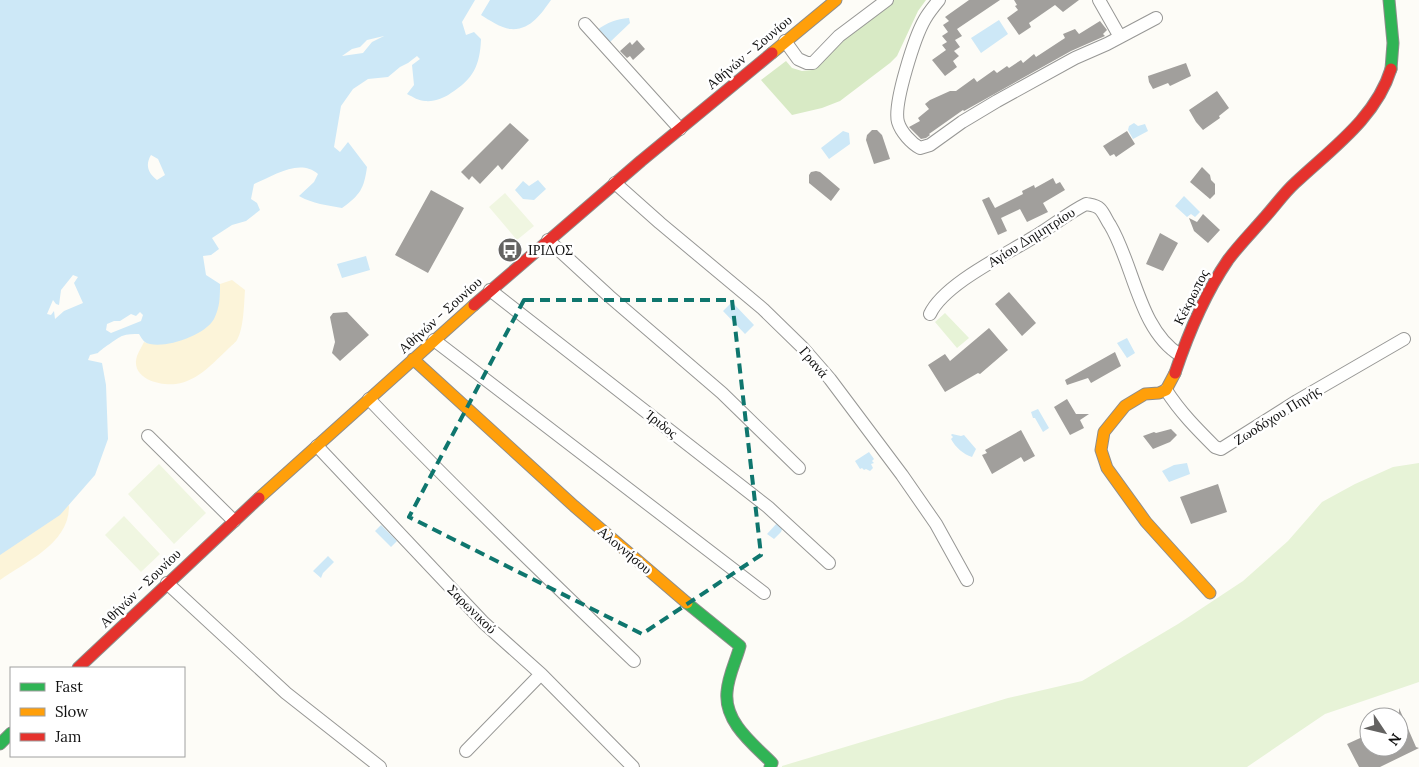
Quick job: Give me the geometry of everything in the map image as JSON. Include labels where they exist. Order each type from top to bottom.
[{"type":"street","name":"Αθήνών - Σουνίου","points":[[79,667],[167,583],[490,290],[784,41],[836,0]]},
{"type":"street","points":[[784,41],[798,59],[807,63],[813,63],[840,36],[887,0]]},
{"type":"street","points":[[938,0],[925,19],[912,51],[897,111],[898,123],[912,144],[920,148],[930,145],[962,122],[1075,58],[1156,18]]},
{"type":"street","points":[[1100,0],[1120,37]]},
{"type":"street","name":"Κέκρωπος","points":[[1166,390],[1174,375],[1186,339],[1213,284],[1229,259],[1294,184],[1346,138],[1378,97],[1392,67],[1389,0]]},
{"type":"street","points":[[585,24],[680,129]]},
{"type":"street","name":"Γρανά","points":[[615,183],[763,309],[803,348],[847,402],[936,524],[967,580]]},
{"type":"street","name":"Αγίου Δημητρίου","points":[[930,314],[933,307],[964,279],[1086,204],[1093,205],[1100,209],[1119,240],[1144,308],[1153,325],[1163,342],[1180,355]]},
{"type":"street","points":[[548,240],[609,296],[722,393],[799,468]]},
{"type":"street","name":"Ίριδος","points":[[490,290],[768,507],[830,563]]},
{"type":"street","name":"Ζωοδόχου Πηγής","points":[[1166,390],[1189,421],[1216,447],[1221,449],[1404,339]]},
{"type":"street","points":[[434,340],[764,593]]},
{"type":"street","name":"Αλοννήσου","points":[[413,359],[556,492],[740,646],[727,693],[729,710],[734,721],[771,765]]},
{"type":"street","points":[[1166,390],[1159,393],[1145,394],[1125,406],[1104,432],[1101,450],[1107,468],[1146,522],[1210,594]]},
{"type":"street","points":[[369,399],[540,571],[634,661]]},
{"type":"street","points":[[148,436],[234,522]]},
{"type":"street","name":"Σαρωνικού","points":[[317,446],[484,623],[541,674],[633,767]]},
{"type":"street","points":[[167,583],[286,693],[380,767]]},
{"type":"street","points":[[466,751],[541,674]]},
{"type":"street","points":[[0,744],[10,734]]},
{"type":"highlighted area","points":[[524,300],[732,300],[761,555],[642,634],[409,517]]},
{"type":"green space","points":[[894,0],[926,0],[918,11],[897,56],[840,101],[822,108],[792,115],[761,80],[786,61],[792,68],[802,71],[812,70],[822,63],[847,36]]},
{"type":"green space","points":[[505,193],[534,226],[517,240],[489,207]]},
{"type":"green space","points":[[945,313],[969,338],[957,348],[935,322]]},
{"type":"green space","points":[[1419,463],[1419,682],[1325,714],[1247,767],[782,767],[1008,698],[1082,681],[1178,624],[1243,581],[1288,541],[1322,502],[1355,484],[1393,467]]},
{"type":"green space","points":[[159,464],[206,513],[174,544],[128,494]]},
{"type":"green space","points":[[124,516],[160,554],[141,572],[105,535]]},
{"type":"sand","points":[[232,280],[245,290],[242,322],[236,342],[205,370],[184,382],[162,384],[142,375],[136,364],[137,356],[144,342],[150,344],[179,338],[201,330],[209,324],[215,314],[219,301],[220,284]]},
{"type":"sand","points":[[69,505],[67,518],[55,540],[34,558],[0,580],[0,554]]},
{"type":"water","points":[[0,0],[475,0],[462,22],[466,35],[474,32],[481,39],[479,57],[474,71],[459,88],[432,101],[420,100],[407,94],[414,85],[412,65],[420,59],[417,56],[388,77],[368,79],[353,89],[341,106],[334,147],[340,152],[348,142],[367,167],[363,186],[353,199],[342,208],[315,203],[299,196],[314,182],[318,174],[303,168],[286,170],[254,184],[251,199],[257,203],[260,210],[246,221],[232,225],[212,238],[219,249],[211,255],[203,256],[206,275],[220,284],[220,298],[217,310],[214,319],[209,325],[195,335],[185,339],[158,345],[148,343],[139,334],[124,335],[98,353],[90,355],[88,360],[102,363],[106,385],[108,439],[95,475],[60,515],[0,555]],"holes":[[[384,36],[372,42],[363,53],[342,56],[352,49],[360,47],[367,40]],[[151,155],[158,159],[165,175],[157,180],[148,169]],[[73,275],[78,277],[74,283],[83,303],[64,311],[55,319],[54,311],[51,315],[47,314],[53,300],[59,305],[61,290]],[[140,312],[143,315],[141,321],[111,333],[106,330],[107,324],[120,321],[131,314],[136,316]]]},
{"type":"water","points":[[490,0],[551,0],[539,16],[529,24],[517,29],[510,29],[481,15]]},
{"type":"water","points":[[629,18],[630,23],[609,43],[597,30],[612,21]]},
{"type":"water","points":[[999,20],[1008,34],[981,53],[971,38]]},
{"type":"water","points":[[1134,123],[1138,126],[1145,124],[1148,131],[1133,139],[1128,130],[1129,126]]},
{"type":"water","points":[[843,131],[849,133],[850,144],[829,159],[821,148]]},
{"type":"water","points":[[538,180],[546,189],[534,200],[523,199],[515,190],[523,181],[529,186]]},
{"type":"water","points":[[1184,196],[1200,212],[1195,217],[1191,214],[1187,217],[1175,206]]},
{"type":"water","points":[[366,256],[370,270],[342,278],[337,264]]},
{"type":"water","points":[[732,302],[754,325],[745,334],[723,311]]},
{"type":"water","points":[[1127,338],[1135,353],[1127,358],[1117,343]]},
{"type":"water","points":[[1038,409],[1049,428],[1043,432],[1031,412]]},
{"type":"water","points":[[952,434],[964,435],[976,449],[972,457],[955,445],[951,439],[953,437]]},
{"type":"water","points":[[869,452],[874,459],[872,461],[874,463],[871,464],[873,468],[870,471],[860,469],[855,461]]},
{"type":"water","points":[[1187,463],[1190,474],[1169,482],[1162,471],[1174,465]]},
{"type":"water","points":[[778,522],[783,527],[774,539],[767,534]]},
{"type":"water","points":[[381,525],[397,541],[391,547],[375,531]]},
{"type":"water","points":[[328,556],[334,562],[323,573],[321,578],[313,571]]},
{"type":"building","points":[[969,0],[1000,0],[957,29],[962,36],[955,40],[960,47],[954,51],[959,56],[953,61],[957,67],[945,76],[932,60],[946,50],[942,45],[947,42],[942,36],[948,32],[943,25],[949,21],[945,17]]},
{"type":"building","points":[[1014,0],[1079,0],[1063,12],[1055,5],[1029,23],[1031,27],[1019,35],[1007,18],[1018,10]]},
{"type":"building","points":[[1100,21],[1107,30],[1103,34],[1105,36],[1071,51],[963,110],[926,138],[921,139],[909,127],[920,121],[918,118],[929,109],[925,104],[930,100],[950,91],[956,91],[974,78],[977,82],[994,70],[997,73],[1021,60],[1023,63],[1034,54],[1036,57],[1065,38],[1063,34],[1075,29],[1079,34]]},
{"type":"building","points":[[637,40],[645,49],[633,60],[630,56],[627,58],[620,51],[630,42],[632,45]]},
{"type":"building","points":[[1186,63],[1191,76],[1170,86],[1168,83],[1153,89],[1148,76]]},
{"type":"building","points":[[1217,91],[1229,108],[1219,116],[1220,118],[1203,130],[1189,110]]},
{"type":"building","points":[[510,123],[529,140],[502,170],[498,165],[480,184],[472,176],[469,180],[461,172]]},
{"type":"building","points":[[872,130],[877,130],[882,135],[890,159],[874,164],[866,140],[867,135]]},
{"type":"building","points":[[1127,131],[1135,144],[1116,157],[1114,154],[1110,156],[1103,146]]},
{"type":"building","points":[[1202,167],[1215,184],[1215,194],[1210,199],[1190,182]]},
{"type":"building","points":[[811,172],[820,172],[840,189],[831,201],[809,183],[809,175]]},
{"type":"building","points":[[1053,178],[1056,184],[1060,182],[1065,190],[1043,203],[1048,212],[1027,222],[1020,209],[1001,218],[1007,231],[998,235],[982,200],[989,197],[995,208],[1023,194],[1022,191],[1034,185],[1035,188]]},
{"type":"building","points":[[431,190],[464,208],[428,273],[395,255]]},
{"type":"building","points":[[1203,214],[1220,230],[1208,243],[1194,231],[1189,218],[1197,222]]},
{"type":"building","points":[[1160,233],[1178,243],[1163,271],[1146,264]]},
{"type":"building","points":[[1009,292],[1036,323],[1022,336],[995,304]]},
{"type":"building","points":[[347,312],[369,335],[340,361],[332,353],[335,342],[330,317],[333,313]]},
{"type":"building","points":[[989,328],[1008,350],[980,374],[978,373],[945,392],[928,365],[945,354],[950,361]]},
{"type":"building","points":[[1115,352],[1121,366],[1091,383],[1088,378],[1067,385],[1065,380]]},
{"type":"building","points":[[1067,399],[1076,414],[1089,414],[1080,420],[1084,428],[1070,435],[1054,407]]},
{"type":"building","points":[[1171,429],[1177,435],[1170,442],[1153,449],[1143,436],[1154,432]]},
{"type":"building","points":[[1021,430],[1035,456],[1024,462],[1021,457],[992,474],[982,455],[987,453],[985,450]]},
{"type":"building","points":[[1218,484],[1227,512],[1191,524],[1180,497]]},
{"type":"building","points":[[1409,731],[1416,747],[1419,748],[1409,753]]},
{"type":"building","points":[[1359,739],[1359,757],[1401,757],[1380,767],[1359,767],[1347,744]]},
{"type":"traffic: fast","points":[[1389,0],[1393,43],[1391,69]]},
{"type":"traffic: fast","points":[[687,603],[740,646],[729,680],[727,703],[730,713],[741,732],[772,763],[770,767]]},
{"type":"traffic: fast","points":[[0,744],[10,734]]},
{"type":"traffic: slow","points":[[772,53],[836,0]]},
{"type":"traffic: slow","points":[[259,498],[474,305]]},
{"type":"traffic: slow","points":[[413,359],[574,506],[687,603]]},
{"type":"traffic: slow","points":[[1175,373],[1166,390],[1159,393],[1145,394],[1125,406],[1104,432],[1101,450],[1107,468],[1146,522],[1210,593]]},
{"type":"traffic: jam","points":[[474,305],[641,161],[772,53]]},
{"type":"traffic: jam","points":[[1175,373],[1197,315],[1211,287],[1228,260],[1291,187],[1364,118],[1384,87],[1391,69]]},
{"type":"traffic: jam","points":[[79,667],[259,498]]},
{"type":"place","name":"ΙΡΙΔΟΣ","points":[[510,250]]}]
